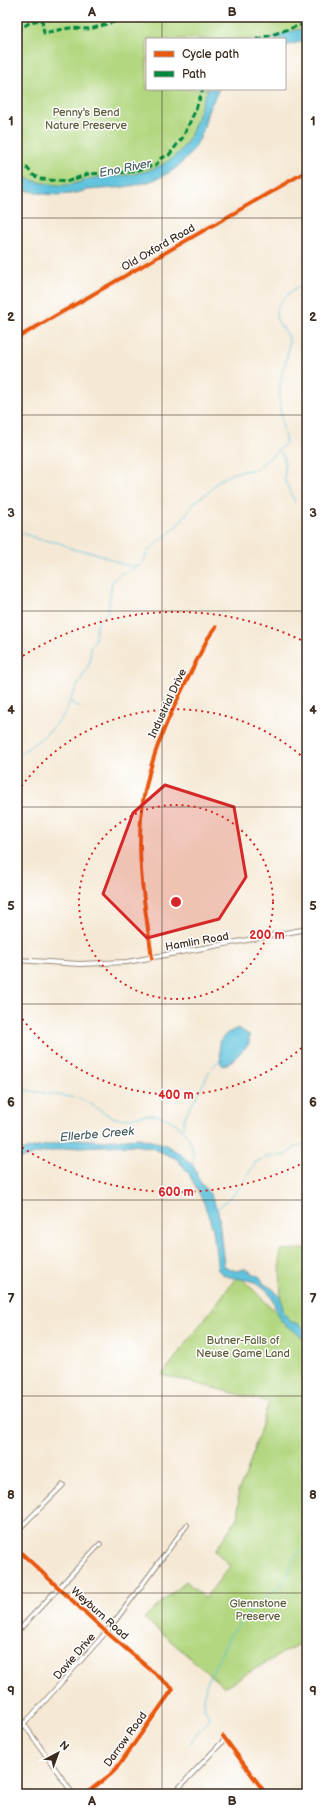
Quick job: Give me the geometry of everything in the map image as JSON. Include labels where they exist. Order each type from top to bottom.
[{"type":"street","name":"Old Oxford Road","points":[[17,337],[307,171]]},
{"type":"street","name":"Industrial Drive","points":[[152,958],[141,870],[140,825],[142,807],[151,766],[160,739],[208,638],[216,627]]},
{"type":"street","name":"Hamlin Road","points":[[17,960],[92,964],[127,962],[307,929]]},
{"type":"street","points":[[17,1531],[63,1485]]},
{"type":"street","name":"Davie Drive","points":[[17,1732],[107,1632],[187,1525]]},
{"type":"street","points":[[17,1632],[100,1544]]},
{"type":"street","name":"Weyburn Road","points":[[17,1549],[107,1632],[173,1689]]},
{"type":"street","name":"Darrow Road","points":[[85,1794],[110,1776],[116,1769],[173,1689]]},
{"type":"street","points":[[17,1714],[73,1794]]},
{"type":"street","points":[[173,1794],[224,1737],[266,1794]]},
{"type":"highlighted area","points":[[165,785],[234,807],[246,877],[219,919],[147,938],[103,894],[133,813]]},
{"type":"green space","name":"Penny's Bend Nature Preserve","points":[[28,17],[307,17],[307,35],[286,39],[146,38],[146,90],[213,90],[199,128],[166,170],[77,188],[17,181],[17,24]]},
{"type":"green space","name":"Glennstone Preserve","points":[[307,1249],[307,1639],[224,1687],[144,1618],[186,1581],[205,1598],[230,1566],[215,1551],[239,1515],[238,1491],[246,1475],[269,1402],[162,1375],[238,1275],[281,1317],[280,1250]]},
{"type":"water","points":[[307,28],[307,40],[286,46],[286,38],[270,38]]},
{"type":"water","points":[[208,90],[218,90],[207,114],[200,138],[190,154],[179,166],[166,174],[137,185],[87,190],[61,195],[43,194],[17,187],[17,175],[30,180],[45,183],[67,185],[97,177],[122,176],[144,172],[164,164],[173,158],[186,143]]},
{"type":"water","points":[[238,1028],[249,1035],[249,1044],[234,1059],[224,1066],[221,1064],[219,1041],[226,1034]]},
{"type":"water","points":[[138,1138],[164,1144],[179,1153],[195,1168],[198,1179],[210,1194],[218,1211],[224,1266],[236,1271],[245,1269],[260,1277],[264,1284],[273,1289],[282,1301],[283,1311],[286,1316],[291,1322],[299,1324],[307,1331],[307,1344],[299,1334],[282,1322],[272,1299],[265,1289],[255,1282],[232,1278],[222,1274],[218,1270],[213,1229],[204,1203],[188,1172],[177,1159],[152,1148],[134,1145],[77,1147],[35,1154],[17,1160],[17,1152],[76,1139],[105,1141]]},
{"type":"waterway","points":[[17,756],[43,737],[57,724],[66,711],[73,694],[90,663],[91,646],[95,640],[96,628],[99,621],[108,611],[112,581],[120,574],[143,563],[147,552],[177,526],[195,502],[211,490],[218,481],[233,473],[257,469],[286,443],[281,414],[280,392],[281,379],[288,351],[289,340],[288,336],[277,321],[276,313],[277,308],[284,298],[307,281]]},
{"type":"waterway","points":[[279,451],[284,457],[285,481],[295,502]]},
{"type":"waterway","points":[[17,531],[38,539],[60,543],[75,550],[93,552],[124,565],[138,566]]},
{"type":"waterway","points":[[71,701],[73,704],[80,707]]},
{"type":"waterway","points":[[183,1127],[186,1115],[209,1072],[220,1060]]},
{"type":"waterway","name":"Ellerbe Creek","points":[[17,1087],[25,1090],[82,1100],[106,1114],[119,1119],[142,1115],[161,1116],[177,1125],[184,1131],[189,1139],[192,1147],[192,1166]]},
{"type":"waterway","points":[[216,1210],[237,1191],[256,1162],[267,1157],[286,1155],[296,1147],[302,1145]]},
{"type":"waterway","points":[[191,1743],[195,1735],[208,1720],[209,1716],[205,1709],[204,1701],[206,1684],[231,1634],[251,1611],[286,1580],[293,1560],[307,1544]]},
{"type":"marked path","points":[[17,31],[29,23],[47,17]]},
{"type":"marked path","points":[[42,19],[44,33],[69,28],[90,29],[131,17]]},
{"type":"marked path","points":[[260,38],[307,24]]},
{"type":"marked path","points":[[17,169],[27,168],[33,175],[41,179],[66,182],[88,174],[131,172],[156,165],[161,158],[169,155],[183,137],[203,90]]},
{"type":"cycle path","points":[[17,338],[307,171]]},
{"type":"cycle path","points":[[152,958],[140,854],[141,819],[144,795],[157,748],[175,704],[208,638],[216,627]]},
{"type":"cycle path","points":[[17,1549],[104,1630],[173,1689],[116,1769],[85,1794]]},
{"type":"cycle path","points":[[223,1736],[266,1794]]},
{"type":"water label","name":"Eno River","points":[[125,168]]},
{"type":"park label","name":"Butner-Falls of Neuse Game Land","points":[[243,1346]]}]
